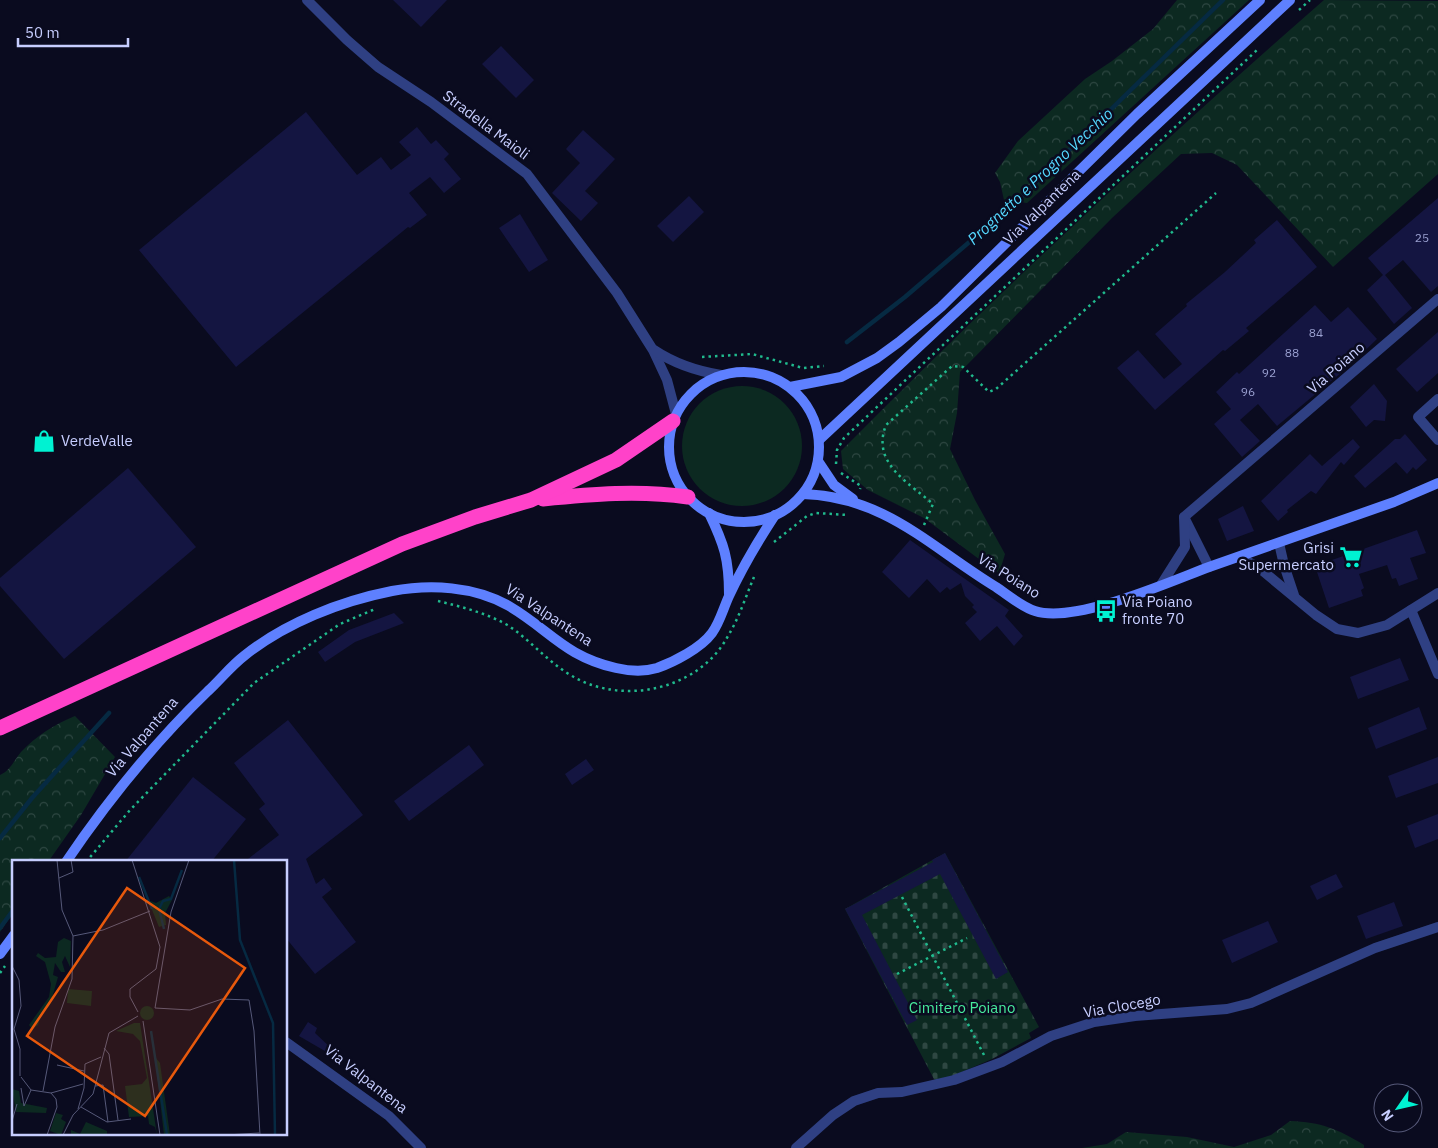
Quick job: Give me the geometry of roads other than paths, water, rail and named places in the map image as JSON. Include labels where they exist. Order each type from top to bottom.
[{"type":"highway","name":"Via Valpantena","points":[[531,500],[616,460],[675,417]]},
{"type":"highway","name":"Via Valpantena","points":[[531,500],[599,493],[654,492],[688,497]]},
{"type":"highway","points":[[0,728],[280,598],[402,544],[475,517],[531,500]]},
{"type":"street","name":"Stradella Maioli","points":[[308,0],[347,40],[378,67],[431,102],[527,174],[618,293],[653,350],[666,380],[675,417]]},
{"type":"street","name":"Via Valpantena","points":[[790,387],[841,377],[892,348],[941,307],[1137,114],[1260,0]]},
{"type":"street","name":"Via Valpantena","points":[[819,440],[969,301],[1079,195],[1290,0]]},
{"type":"street","name":"Via Poiano","points":[[1184,517],[1438,299]]},
{"type":"street","name":"Stradella Maioli","points":[[653,350],[670,361],[688,368],[721,375]]},
{"type":"street","name":"Via Valpantena","points":[[750,371],[777,379],[790,387],[808,408],[814,420],[819,440],[818,461],[812,478],[803,494],[790,506],[775,515],[759,521],[742,522],[725,520],[709,513],[688,497],[677,481],[670,461],[669,444],[675,417],[694,390],[721,375],[750,371]]},
{"type":"street","points":[[1438,399],[1418,417],[1438,440]]},
{"type":"street","name":"Via Poiano","points":[[818,461],[834,485],[856,501],[920,534],[985,580],[1034,611],[1067,612],[1117,601],[1394,502],[1438,483]]},
{"type":"street","name":"Via Poiano","points":[[803,494],[826,494],[856,501]]},
{"type":"street","name":"Via Valpantena","points":[[709,513],[722,541],[729,566],[729,597]]},
{"type":"street","name":"Via Valpantena","points":[[67,860],[94,820],[150,750],[194,704],[244,656],[320,612],[370,596],[412,588],[460,589],[486,596],[509,606],[562,646],[592,663],[629,671],[656,668],[690,652],[710,635],[722,616],[729,597],[759,538],[775,515]]},
{"type":"street","points":[[1184,517],[1210,567]]},
{"type":"street","points":[[1161,585],[1185,547],[1184,517]]},
{"type":"street","points":[[1279,543],[1284,565],[1295,596]]},
{"type":"street","points":[[1239,557],[1258,567],[1316,615],[1337,629],[1358,633],[1387,624],[1438,593]]},
{"type":"street","points":[[1411,610],[1438,674]]},
{"type":"street","name":"Via Clocego","points":[[796,1148],[833,1115],[854,1101],[878,1094],[902,1092],[954,1080],[1002,1062],[1051,1036],[1094,1022],[1135,1016],[1228,1009],[1251,1003],[1375,948],[1438,927]]},
{"type":"street","points":[[0,954],[12,938]]},
{"type":"street","name":"Via Valpantena","points":[[288,1043],[381,1110],[421,1148]]},
{"type":"waterway","name":"Prognetto e Progno Vecchio","points":[[847,342],[905,297],[1015,203],[1223,0]]},
{"type":"waterway","name":"Prognetto e Progno Vecchio","points":[[0,838],[32,798],[109,713]]},
{"type":"waterway","points":[[0,928],[12,912]]},
{"type":"place","name":"VerdeValle","points":[[44,441]]},
{"type":"place","name":"Grisi Supermercato","points":[[1351,557]]},
{"type":"place","name":"Via Poiano fronte 70","points":[[1106,611]]},
{"type":"park label","name":"Cimitero Poiano","points":[[962,1008]]}]
